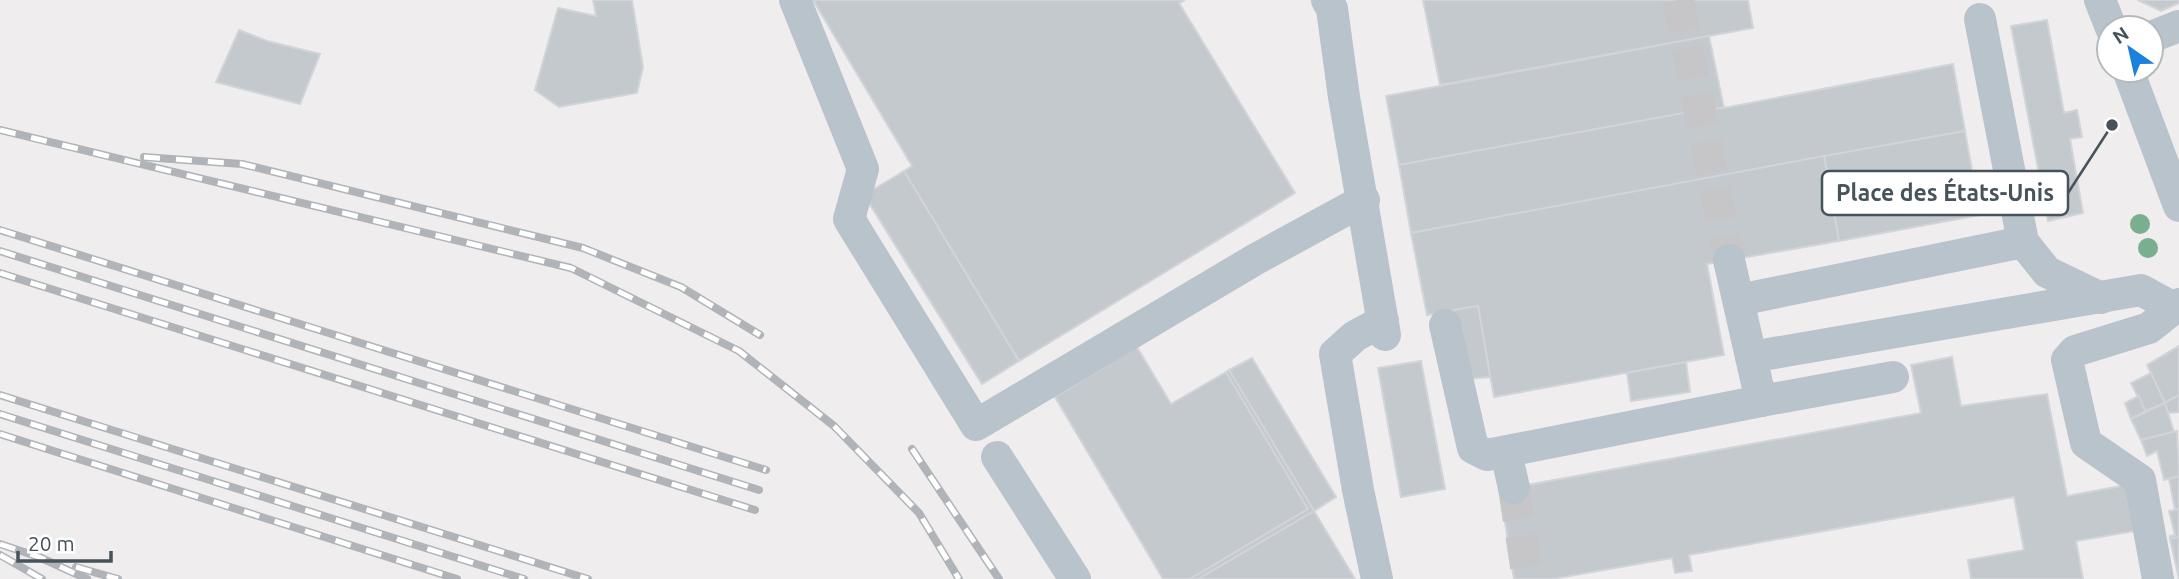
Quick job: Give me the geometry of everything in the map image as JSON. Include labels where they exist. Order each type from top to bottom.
[{"type":"street","points":[[795,0],[863,170],[849,219],[976,425],[1255,259],[1364,200]]},
{"type":"street","points":[[1327,0],[1332,9],[1344,97],[1364,200],[1384,328],[1355,336],[1335,354],[1358,490],[1377,579]]},
{"type":"street","points":[[1980,19],[2023,242],[2047,272],[2101,298]]},
{"type":"street","points":[[2133,84],[2179,206]]},
{"type":"street","points":[[1739,300],[2023,242]]},
{"type":"street","points":[[1729,260],[1761,401]]},
{"type":"street","points":[[1751,356],[2141,290],[2176,306],[2149,328],[2075,351],[2067,360],[2086,443],[2140,480],[2158,579]]},
{"type":"street","points":[[1445,325],[1473,447],[1486,455],[1893,377]]},
{"type":"street","points":[[1506,452],[1514,488]]},
{"type":"street","points":[[998,457],[1074,579]]},
{"type":"building","points":[[593,0],[632,0],[643,67],[637,93],[559,107],[535,90],[558,8],[596,16]]},
{"type":"building","points":[[813,0],[1185,0],[1179,3],[1295,193],[1019,361],[904,171],[912,166]]},
{"type":"building","points":[[1423,0],[1748,0],[1753,28],[1440,85]]},
{"type":"building","points":[[2138,0],[2179,0],[2179,3],[2161,11]]},
{"type":"building","points":[[2047,20],[2064,113],[2077,110],[2082,137],[2070,139],[2083,213],[2048,221],[2011,26]]},
{"type":"building","points":[[239,30],[267,41],[320,54],[300,104],[216,82]]},
{"type":"building","points":[[1709,36],[1724,108],[1700,110],[1399,165],[1386,96]]},
{"type":"building","points":[[1953,64],[1965,131],[1411,233],[1399,165],[1700,110],[1724,108]]},
{"type":"building","points":[[1965,131],[1980,215],[1839,241],[1824,156]]},
{"type":"building","points":[[1824,156],[1839,241],[1707,264],[1724,355],[1494,397],[1478,306],[1427,315],[1411,233]]},
{"type":"building","points":[[904,171],[1019,361],[982,384],[864,195]]},
{"type":"building","points":[[1478,306],[1490,377],[1467,379],[1453,310]]},
{"type":"building","points":[[2179,346],[2179,395],[2165,403],[2147,365]]},
{"type":"building","points":[[1137,347],[1171,404],[1226,372],[1308,509],[1190,579],[1163,579],[1055,397]]},
{"type":"building","points":[[1952,357],[1961,406],[2047,394],[2067,496],[2127,485],[2135,531],[2076,541],[2083,579],[1971,579],[1968,560],[2024,550],[2014,497],[1689,555],[1692,571],[1675,573],[1672,558],[1553,579],[1514,579],[1500,490],[1921,413],[1911,365]]},
{"type":"building","points":[[1252,358],[1336,497],[1314,511],[1229,370]]},
{"type":"building","points":[[1421,361],[1445,489],[1401,497],[1378,368]]},
{"type":"building","points":[[1686,362],[1690,392],[1631,401],[1627,373]]},
{"type":"building","points":[[1229,370],[1314,511],[1198,579],[1190,579],[1308,509],[1226,372]]},
{"type":"building","points":[[2151,373],[2165,403],[2145,411],[2131,383]]},
{"type":"building","points":[[2179,395],[2179,412],[2168,413],[2165,403]]},
{"type":"building","points":[[2139,396],[2145,411],[2131,419],[2125,403]]},
{"type":"building","points":[[2165,403],[2174,432],[2141,440],[2131,419]]},
{"type":"building","points":[[2177,431],[2179,476],[2164,480],[2157,451],[2147,456],[2141,440]]},
{"type":"building","points":[[2179,476],[2179,509],[2175,510],[2169,479]]},
{"type":"building","points":[[2179,509],[2179,537],[2170,539],[2170,536],[2175,535],[2169,511]]},
{"type":"building","points":[[1314,511],[1355,579],[1198,579],[1217,568]]},
{"type":"building","points":[[2179,537],[2179,579],[2170,539]]},
{"type":"tunnel","points":[[1678,0],[1729,260]]},
{"type":"tunnel","points":[[1514,488],[1528,579]]},
{"type":"railway","points":[[0,130],[571,268],[739,351],[834,426],[919,513],[959,579]]},
{"type":"railway","points":[[144,157],[242,164],[583,248],[681,287],[760,335]]},
{"type":"railway","points":[[0,230],[766,470]]},
{"type":"railway","points":[[0,251],[759,490]]},
{"type":"railway","points":[[0,273],[755,510]]},
{"type":"railway","points":[[0,395],[588,579]]},
{"type":"railway","points":[[0,414],[524,579]]},
{"type":"railway","points":[[0,434],[457,579]]},
{"type":"railway","points":[[912,449],[999,579]]},
{"type":"railway","points":[[0,544],[39,557],[87,579]]},
{"type":"railway","points":[[0,555],[42,579]]},
{"type":"railway","points":[[76,567],[118,579]]},
{"type":"place","name":"Place des États-Unis","points":[[2112,125]]}]
